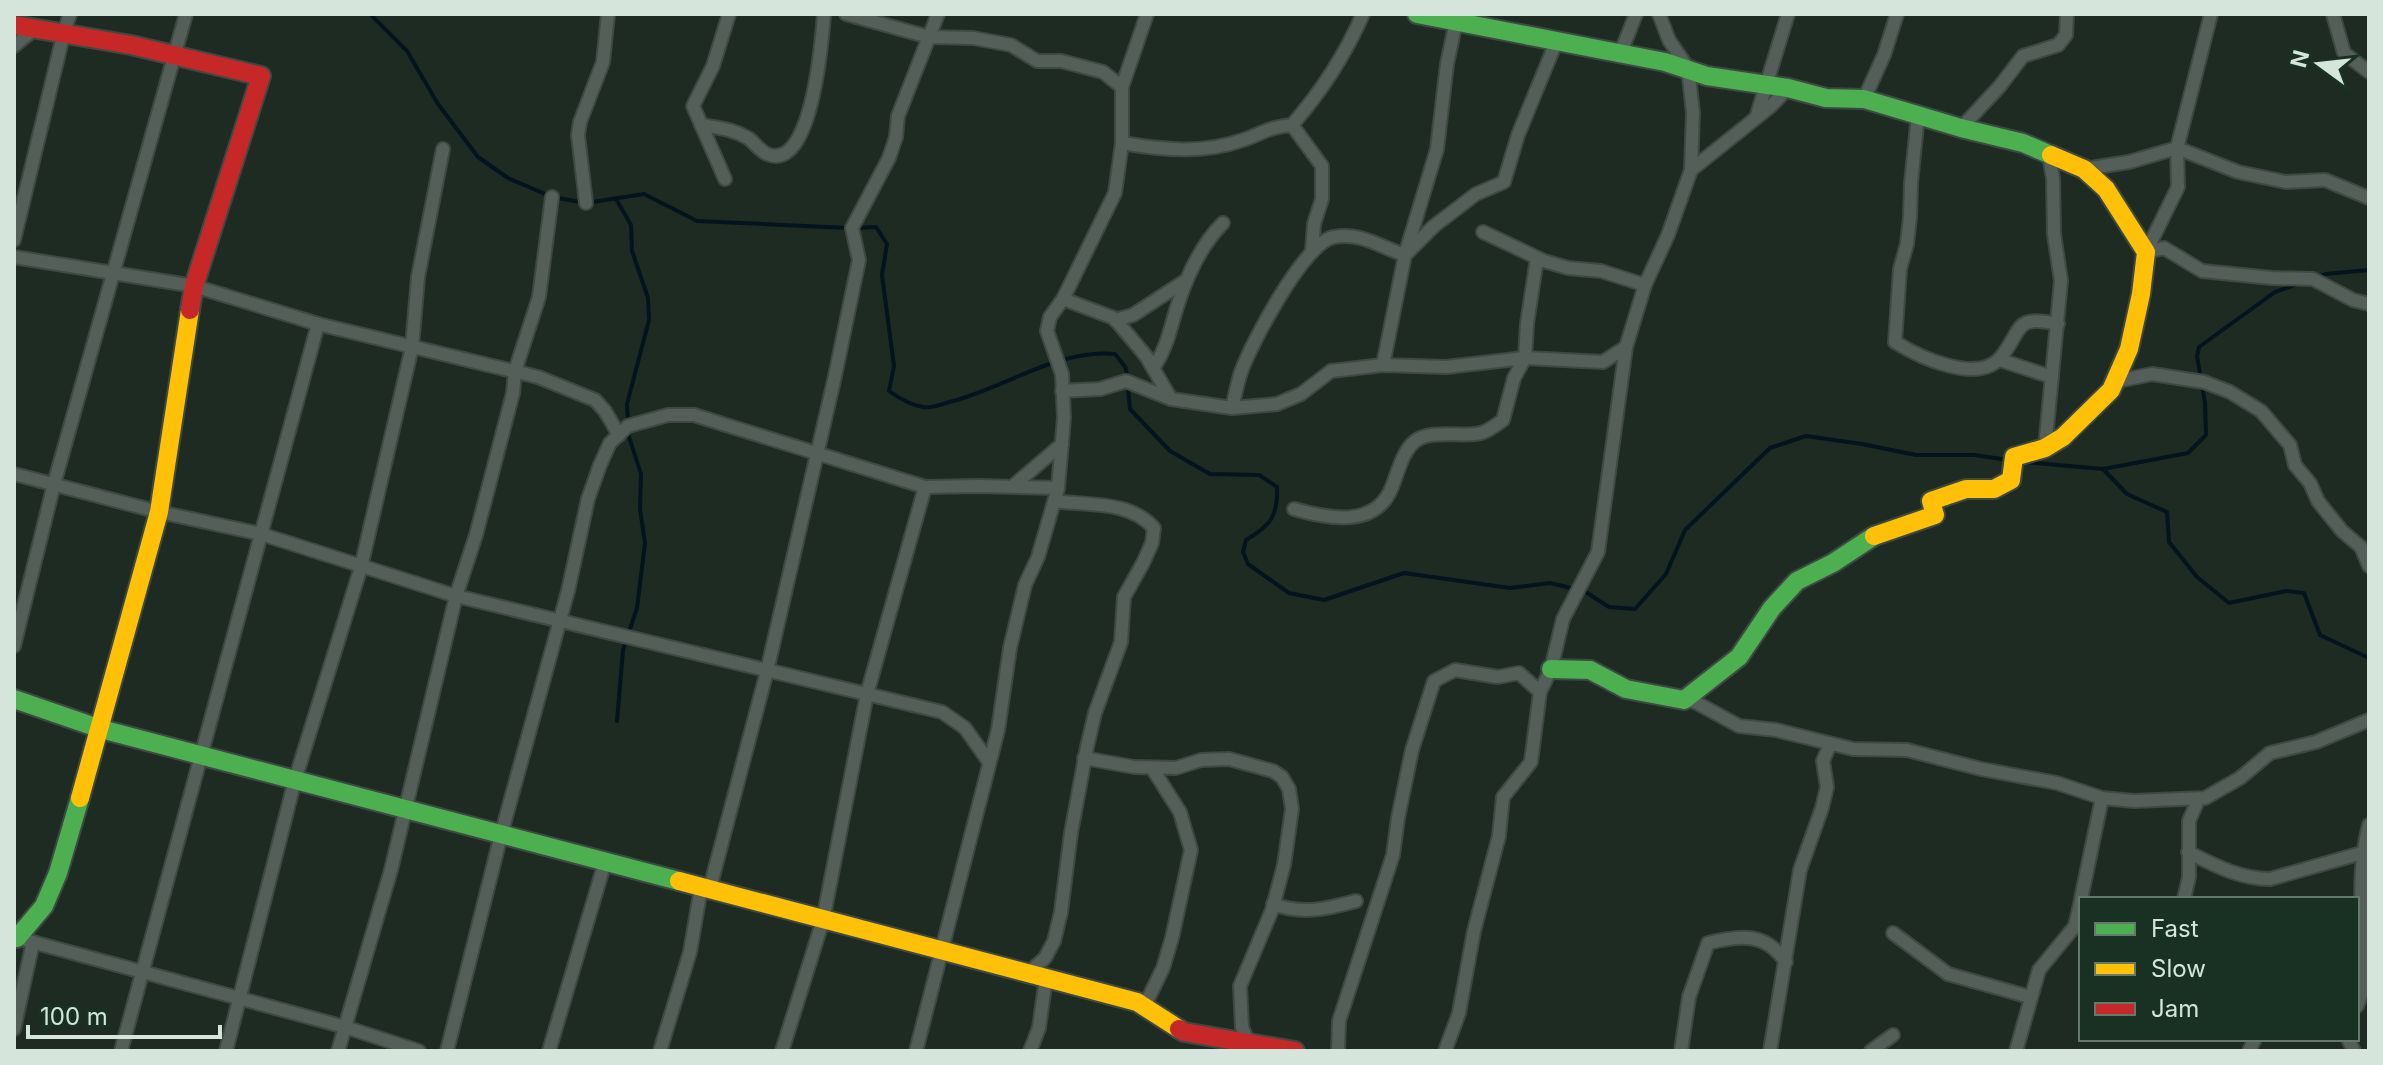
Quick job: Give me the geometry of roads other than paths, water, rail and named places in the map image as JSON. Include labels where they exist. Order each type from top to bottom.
[{"type":"street","points":[[14,646],[111,273],[186,14]]},
{"type":"street","points":[[586,203],[578,135],[603,62],[608,14]]},
{"type":"street","points":[[725,179],[694,112],[695,99],[713,66],[729,14]]},
{"type":"street","points":[[701,125],[733,130],[767,155],[784,154],[796,146],[811,103],[824,14]]},
{"type":"street","points":[[846,14],[929,37],[973,38],[1011,45],[1037,61],[1061,61],[1103,72],[1122,87]]},
{"type":"street","points":[[660,1051],[767,671],[859,260],[852,228],[889,158],[896,137],[898,116],[938,14]]},
{"type":"street","points":[[916,1051],[998,730],[1010,648],[1025,585],[1038,557],[1056,495],[1064,418],[1062,374],[1047,331],[1050,317],[1063,299],[1115,193],[1122,143],[1122,87],[1147,14]]},
{"type":"street","points":[[1122,143],[1176,151],[1242,140],[1271,127],[1292,125],[1334,69],[1363,14]]},
{"type":"street","points":[[1417,14],[1457,17],[1621,52],[1688,68],[1707,76],[1788,88],[1826,98],[1864,99],[2023,143],[2084,169],[2106,189],[2146,252]]},
{"type":"street","points":[[1621,52],[1636,14]]},
{"type":"street","points":[[1445,1051],[1459,1013],[1474,931],[1499,836],[1503,797],[1531,762],[1540,692],[1551,669],[1563,619],[1598,552],[1626,347],[1645,285],[1668,235],[1691,170],[1693,113],[1688,68],[1669,40],[1659,14]]},
{"type":"street","points":[[1756,118],[1788,14]]},
{"type":"street","points":[[1864,99],[1884,55],[1897,14]]},
{"type":"street","points":[[1961,128],[2023,56],[2058,45],[2066,35],[2067,14]]},
{"type":"street","points":[[1684,700],[1739,657],[1772,608],[1797,581],[1833,563],[1870,537],[1935,515],[1931,501],[1966,489],[1994,489],[2011,480],[2014,457],[2045,448],[2063,437],[2109,392],[2132,339],[2146,252],[2175,197],[2177,148],[2211,14]]},
{"type":"street","points":[[2333,14],[2344,53],[2369,72]]},
{"type":"street","points":[[1383,365],[1405,255],[1437,149],[1447,64],[1457,17]]},
{"type":"street","points":[[14,240],[67,23]]},
{"type":"street","points":[[14,46],[23,28],[67,23],[261,76],[194,286],[159,512],[101,729],[58,873],[44,906],[21,939],[14,1029]]},
{"type":"street","points":[[1405,255],[1434,226],[1476,194],[1504,182],[1518,135],[1557,40]]},
{"type":"street","points":[[1691,170],[1788,88]]},
{"type":"street","points":[[1918,115],[1913,145],[1908,231],[1898,283],[1895,342],[1919,357],[1966,369],[2000,360],[2052,377]]},
{"type":"street","points":[[1292,125],[1322,166],[1322,199],[1314,224],[1312,252]]},
{"type":"street","points":[[2084,169],[2129,162],[2177,148],[2238,172],[2286,182],[2325,180],[2369,198]]},
{"type":"street","points":[[226,1051],[295,780],[361,567],[412,347],[418,277],[443,149]]},
{"type":"street","points":[[2045,448],[2061,281],[2054,234],[2053,178],[2049,156]]},
{"type":"street","points":[[338,1051],[391,870],[456,596],[494,467],[513,393],[515,371],[539,297],[552,197]]},
{"type":"street","points":[[1154,367],[1163,353],[1187,280],[1211,235],[1223,223]]},
{"type":"street","points":[[1483,232],[1537,258],[1568,268],[1618,275],[1645,285]]},
{"type":"street","points":[[1232,408],[1242,370],[1260,332],[1286,287],[1312,252],[1331,237],[1368,238],[1405,255]]},
{"type":"street","points":[[2146,252],[2164,248],[2202,271],[2313,279],[2353,300],[2369,304]]},
{"type":"street","points":[[14,257],[194,286],[318,324],[538,377],[595,400],[619,435]]},
{"type":"street","points":[[1294,509],[1323,517],[1358,517],[1377,509],[1391,490],[1399,465],[1415,441],[1429,436],[1484,433],[1503,420],[1514,378],[1525,358],[1537,258]]},
{"type":"street","points":[[1115,320],[1133,315],[1187,280]]},
{"type":"street","points":[[1063,299],[1090,307],[1115,320],[1154,367],[1171,399]]},
{"type":"street","points":[[2000,360],[2017,328],[2036,319],[2058,324]]},
{"type":"street","points":[[121,1051],[318,324]]},
{"type":"street","points":[[1062,391],[1100,389],[1126,381],[1171,399],[1232,408],[1277,404],[1301,394],[1331,371],[1383,365],[1446,367],[1525,358],[1603,362],[1626,347]]},
{"type":"street","points":[[2113,382],[2147,375],[2175,376],[2230,392],[2261,411],[2290,445],[2295,465],[2310,483],[2318,501],[2342,531],[2361,547],[2369,566]]},
{"type":"street","points":[[14,699],[101,729],[501,835],[605,862],[706,886],[1027,974],[1045,958],[1054,941],[1084,758],[1095,713],[1121,642],[1124,597],[1148,553],[1154,528],[1130,510],[1013,486],[925,487],[694,415],[668,415],[628,426],[610,443],[588,499],[560,621],[501,835],[447,1051]]},
{"type":"street","points":[[1013,486],[1062,444]]},
{"type":"street","points":[[14,474],[159,512],[261,534],[456,596],[942,712],[965,728],[989,762]]},
{"type":"street","points":[[782,1051],[823,920],[867,694],[925,487]]},
{"type":"street","points":[[1551,669],[1590,670],[1626,689],[1695,702],[1739,726],[1776,730],[1853,749],[1907,750],[1981,769],[2057,783],[2102,798],[2134,801],[2198,800],[2240,778],[2270,753],[2316,742],[2369,720]]},
{"type":"street","points":[[1338,1051],[1339,1021],[1393,855],[1412,750],[1434,681],[1455,670],[1498,677],[1519,673],[1540,692]]},
{"type":"street","points":[[1770,1051],[1800,870],[1827,787],[1823,761],[1830,744]]},
{"type":"street","points":[[1084,758],[1152,768],[1176,768],[1201,760],[1229,759],[1273,771],[1282,777],[1289,789],[1292,809],[1284,865],[1273,904],[1240,986],[1242,1027],[1248,1042]]},
{"type":"street","points":[[1137,1002],[1148,999],[1163,968],[1184,891],[1191,850],[1180,812],[1152,768]]},
{"type":"street","points":[[2082,897],[2102,798]]},
{"type":"street","points":[[2184,897],[2189,877],[2189,821],[2198,800]]},
{"type":"street","points":[[2175,801],[2189,821]]},
{"type":"street","points":[[2359,1000],[2365,980],[2369,825]]},
{"type":"street","points":[[2188,852],[2220,869],[2256,879],[2270,879],[2366,852]]},
{"type":"street","points":[[549,1051],[605,862]]},
{"type":"street","points":[[1273,904],[1306,911],[1356,901]]},
{"type":"street","points":[[2016,1051],[2039,970],[2075,926],[2079,909]]},
{"type":"street","points":[[1893,933],[1948,974],[2030,997]]},
{"type":"street","points":[[1681,1051],[1689,997],[1708,943],[1731,937],[1754,938],[1776,947],[1786,962]]},
{"type":"street","points":[[21,939],[345,1027],[419,1051]]},
{"type":"street","points":[[1009,969],[1137,1002],[1184,1032],[1225,1045],[1248,1042],[1295,1051]]},
{"type":"street","points":[[1030,1051],[1039,1028],[1046,978]]},
{"type":"street","points":[[1871,1051],[1893,1035]]},
{"type":"waterway","points":[[370,14],[407,51],[438,104],[478,157],[508,178],[552,197],[586,203],[644,194],[697,221],[848,228]]},
{"type":"waterway","points":[[616,199],[631,225],[632,251],[648,298],[649,320],[627,404],[629,437],[641,474],[640,509],[645,543],[637,608],[623,650],[617,721]]},
{"type":"waterway","points":[[857,228],[876,227],[887,244],[882,275],[894,366],[889,391],[909,403],[930,407],[973,395],[1074,357],[1115,354],[1126,368],[1130,409],[1170,451],[1210,474],[1259,475],[1277,487],[1271,519],[1246,540],[1243,552],[1248,564],[1289,593],[1324,600],[1404,573],[1510,588],[1550,583],[1584,591],[1609,607],[1635,609],[1666,574],[1685,530],[1770,448],[1806,436],[1916,455],[1974,455],[2009,460]]},
{"type":"waterway","points":[[2316,278],[2325,274],[2369,270]]},
{"type":"waterway","points":[[2022,462],[2103,469],[2188,453],[2206,435],[2205,403],[2197,356],[2199,347],[2275,292],[2300,283]]},
{"type":"waterway","points":[[2103,469],[2127,494],[2167,512],[2169,542],[2197,577],[2229,603],[2286,591],[2304,593],[2320,635],[2369,658]]}]
